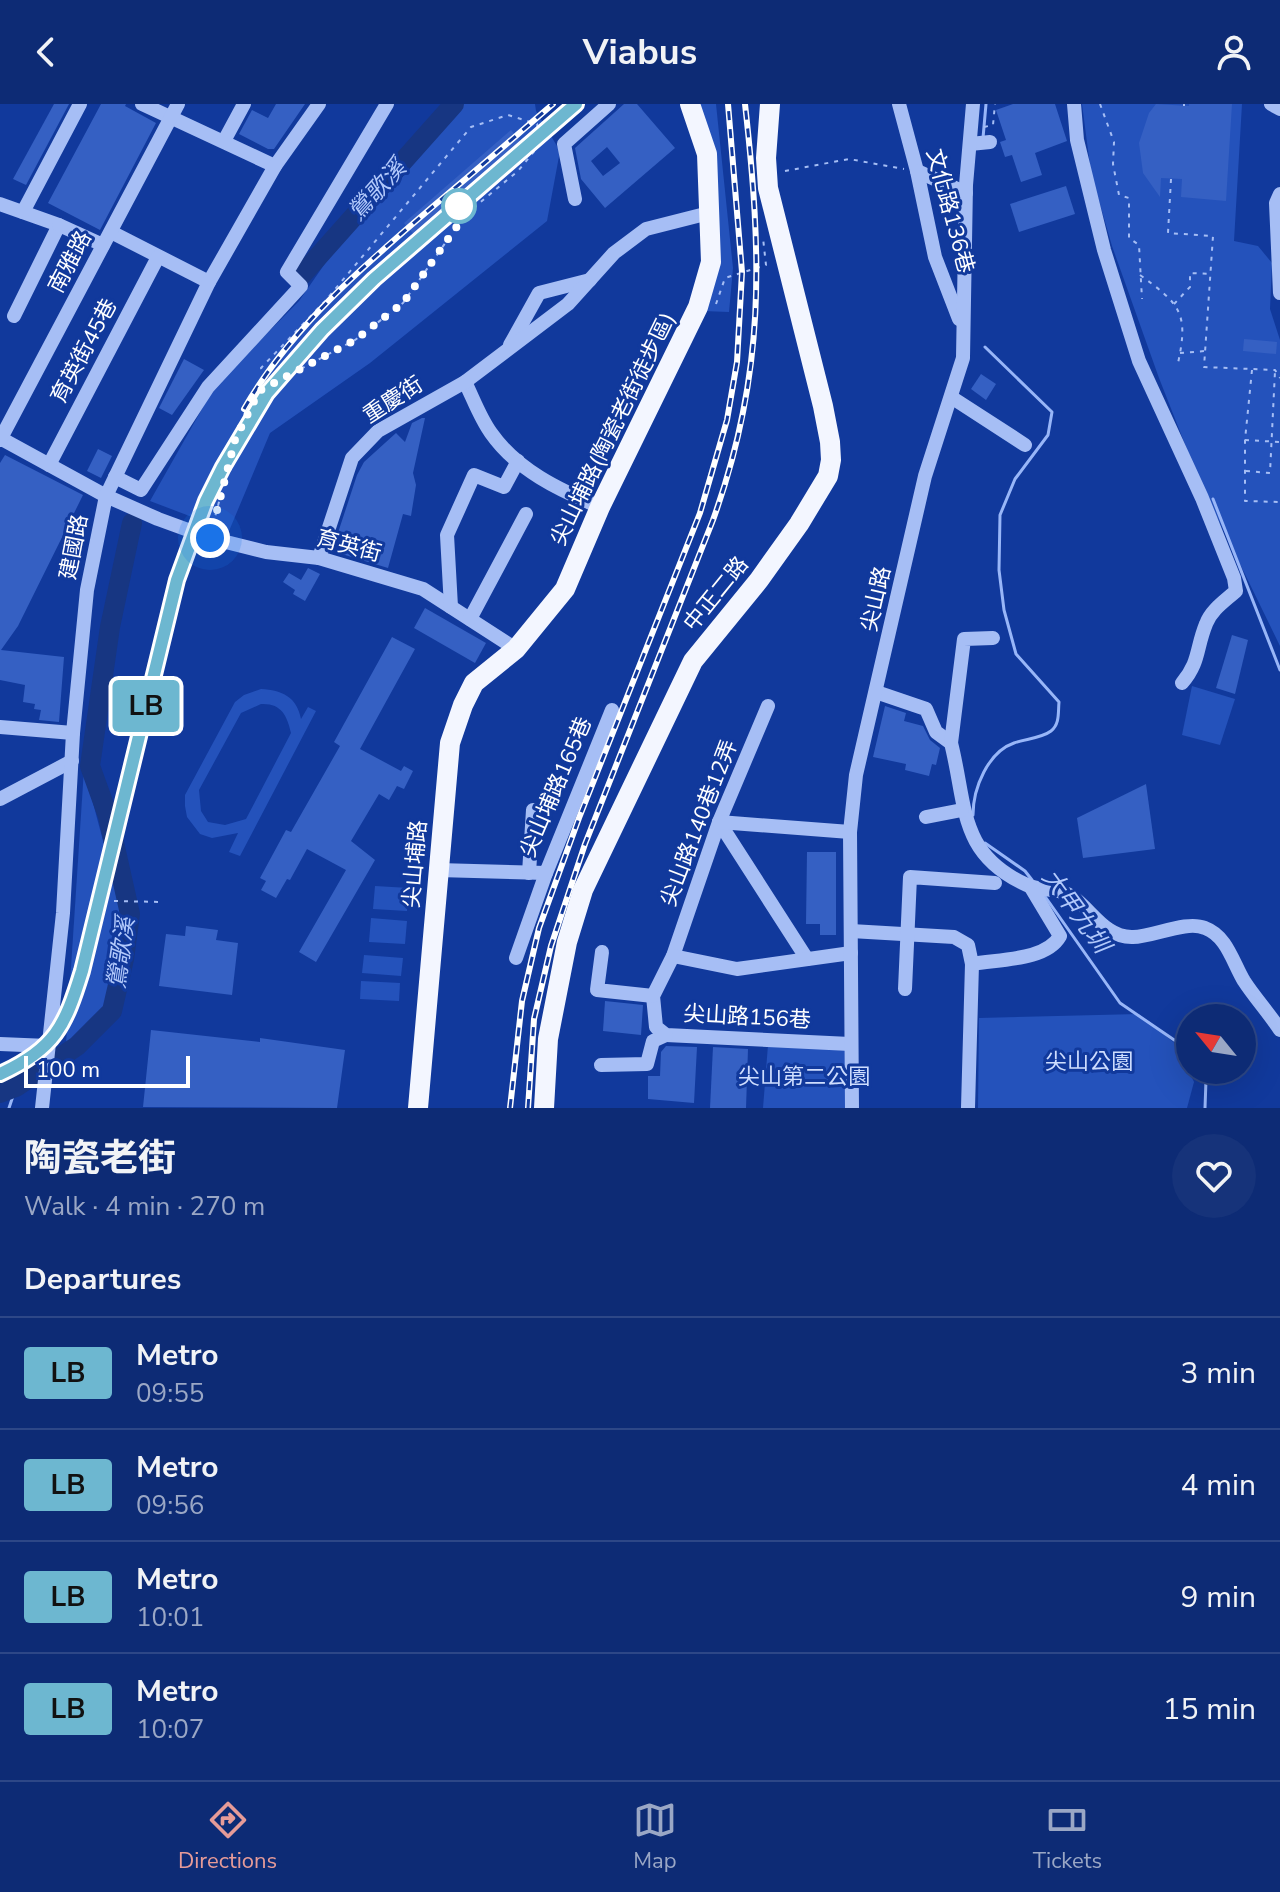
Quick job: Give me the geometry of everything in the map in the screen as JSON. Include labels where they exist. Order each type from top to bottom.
[{"type":"main road","points":[[690,104],[707,154],[709,213]]},
{"type":"main road","name":"中正二路","points":[[544,1108],[548,1039],[567,942],[583,890],[693,661],[759,580],[828,476],[830,442],[823,406],[768,188],[766,158],[770,104]]},
{"type":"main road","name":"尖山埔路(陶瓷老街徒步區)","points":[[516,649],[565,589],[600,507],[698,307],[711,262],[709,213]]},
{"type":"main road","name":"尖山埔路","points":[[418,1108],[450,743],[474,683],[516,649]]},
{"type":"street","points":[[23,212],[80,104]]},
{"type":"street","points":[[142,104],[176,110],[224,141],[275,166]]},
{"type":"street","points":[[224,141],[244,104]]},
{"type":"street","name":"建國路","points":[[42,1108],[63,913],[73,733],[87,590],[106,496],[209,282],[275,166],[319,104]]},
{"type":"street","points":[[115,477],[141,490],[208,387],[301,286],[287,272],[387,104]]},
{"type":"street","points":[[575,199],[564,144],[609,104]]},
{"type":"street","name":"文化路136巷","points":[[899,104],[935,257],[962,327]]},
{"type":"street","name":"尖山路","points":[[852,1108],[850,832],[856,775],[925,476],[963,358],[966,193],[982,139],[973,104]]},
{"type":"street","points":[[1074,104],[1077,140],[1101,236],[1139,361],[1202,498],[1234,578],[1236,591],[1206,622],[1198,658],[1182,683]]},
{"type":"street","points":[[1271,104],[1280,109]]},
{"type":"street","name":"南雅路","points":[[0,439],[176,110]]},
{"type":"street","points":[[917,171],[966,193]]},
{"type":"street","points":[[1280,194],[1276,203],[1280,293]]},
{"type":"street","points":[[0,204],[103,245]]},
{"type":"street","name":"重慶街","points":[[319,558],[352,458],[378,431],[465,382],[568,304],[614,253],[646,229],[709,213]]},
{"type":"street","points":[[14,316],[59,225]]},
{"type":"street","points":[[111,232],[209,282]]},
{"type":"street","name":"育英街45巷","points":[[49,465],[158,257]]},
{"type":"street","name":"重慶街","points":[[508,349],[539,293],[590,280]]},
{"type":"street","points":[[465,382],[491,433],[526,470],[566,493],[600,507]]},
{"type":"street","points":[[951,397],[1025,445]]},
{"type":"street","points":[[0,439],[106,496]]},
{"type":"street","points":[[451,607],[447,535],[474,475],[504,487],[518,461]]},
{"type":"street","name":"育英街","points":[[106,496],[210,538],[266,552],[319,558],[423,589],[516,649]]},
{"type":"street","points":[[470,619],[526,514]]},
{"type":"street","points":[[993,638],[964,639],[951,743],[961,786],[962,810],[973,841],[1003,872],[1032,886],[1050,887],[1069,895],[1108,929],[1131,938],[1192,926],[1205,928],[1229,949],[1244,980],[1280,1030]]},
{"type":"street","points":[[876,692],[926,709],[936,732],[951,743]]},
{"type":"street","name":"尖山路140巷12弄","points":[[653,996],[673,956],[719,822],[768,706]]},
{"type":"street","name":"尖山埔路165巷","points":[[438,870],[546,873],[612,710]]},
{"type":"street","points":[[0,727],[73,733]]},
{"type":"street","points":[[0,799],[72,761]]},
{"type":"street","points":[[529,873],[533,810]]},
{"type":"street","points":[[926,817],[962,810]]},
{"type":"street","points":[[719,822],[850,832]]},
{"type":"street","points":[[719,822],[807,959]]},
{"type":"street","points":[[516,958],[546,873]]},
{"type":"street","points":[[905,989],[910,877],[995,883]]},
{"type":"street","points":[[972,964],[1042,952],[1058,940],[1060,936],[1032,886]]},
{"type":"street","points":[[851,931],[954,937],[968,945],[972,964],[968,1108]]},
{"type":"street","points":[[602,952],[597,990],[653,996]]},
{"type":"street","points":[[673,956],[737,969],[851,953]]},
{"type":"street","name":"尖山路156巷","points":[[653,996],[653,1018],[656,1027],[666,1035],[850,1044]]},
{"type":"street","points":[[601,1065],[647,1064],[653,1041],[666,1035]]},
{"type":"street","points":[[0,1044],[48,1049]]},
{"type":"path","points":[[982,139],[993,125],[995,104]]},
{"type":"path","points":[[1100,104],[1114,142],[1113,164],[1119,195],[1129,198],[1129,238],[1139,245],[1142,299]]},
{"type":"path","points":[[210,538],[235,440],[259,391],[355,340],[403,303],[465,215],[518,171],[541,143],[537,124],[508,115],[471,127],[326,300],[261,368],[270,385]]},
{"type":"path","points":[[777,171],[849,159],[917,171]]},
{"type":"path","points":[[1171,179],[1168,233],[1213,236],[1204,367],[1275,370]]},
{"type":"path","points":[[715,308],[725,278],[766,265]]},
{"type":"path","points":[[1174,304],[1190,287],[1190,273],[1212,274]]},
{"type":"path","points":[[1140,275],[1170,297],[1181,315],[1183,338],[1178,363]]},
{"type":"path","points":[[1180,353],[1206,351]]},
{"type":"path","points":[[1252,370],[1245,440],[1245,501],[1280,502]]},
{"type":"path","points":[[1275,370],[1280,378]]},
{"type":"path","points":[[1245,471],[1270,473],[1275,370]]},
{"type":"path","points":[[1245,440],[1280,442]]},
{"type":"path","points":[[114,901],[164,902]]},
{"type":"green space","points":[[463,104],[535,104],[536,111],[560,151],[547,221],[370,363],[270,433],[229,531],[150,501],[215,386],[299,301],[333,252]]},
{"type":"green space","points":[[695,104],[716,104],[733,268],[729,312],[703,311],[715,271]]},
{"type":"green space","points":[[1082,104],[1242,104],[1234,241],[1258,246],[1272,263],[1270,309],[1280,340],[1280,646],[1199,480],[1159,378],[1112,246],[1091,173]]},
{"type":"green space","points":[[1192,686],[1235,699],[1220,745],[1182,735]]},
{"type":"green space","points":[[261,689],[282,693],[296,705],[301,719],[308,707],[316,711],[240,856],[229,852],[238,833],[212,838],[200,834],[187,817],[185,795],[235,702]],"holes":[[[268,704],[282,711],[291,733],[246,819],[225,825],[208,822],[201,811],[199,790],[241,713]]]},
{"type":"green space","points":[[84,769],[124,920],[105,1006],[66,1044]]},
{"type":"green space","points":[[375,886],[409,888],[407,911],[373,909]]},
{"type":"green space","points":[[371,918],[407,921],[405,944],[369,942]]},
{"type":"green space","points":[[364,955],[403,958],[401,976],[362,973]]},
{"type":"green space","points":[[361,981],[400,983],[399,1001],[360,999]]},
{"type":"green space","name":"尖山公園","points":[[1139,1014],[1176,1044],[1176,1084],[1193,1084],[1187,1108],[978,1108],[979,1018]]},
{"type":"green space","name":"尖山第二公園","points":[[768,1045],[846,1047],[846,1108],[763,1108]]},
{"type":"building","points":[[54,104],[69,104],[26,185],[13,179]]},
{"type":"building","points":[[101,104],[126,104],[156,123],[100,230],[48,203]]},
{"type":"building","points":[[276,104],[305,104],[274,149],[239,134],[252,110],[268,118]]},
{"type":"building","points":[[624,104],[637,104],[675,148],[605,208],[581,179],[575,148]],"holes":[[[607,147],[620,163],[603,176],[591,161]]]},
{"type":"building","points":[[1013,104],[1055,104],[1067,141],[1035,153],[1042,175],[1021,182],[1012,155],[1005,157],[1000,142],[1006,140],[996,110]]},
{"type":"building","points":[[1156,104],[1232,104],[1226,201],[1181,197],[1182,179],[1161,178],[1160,197],[1143,173],[1139,143],[1149,113]]},
{"type":"building","points":[[511,130],[531,153],[424,246],[404,223]]},
{"type":"building","points":[[1066,186],[1075,214],[1019,232],[1010,204]]},
{"type":"building","points":[[1244,339],[1277,342],[1276,354],[1243,351]]},
{"type":"building","points":[[184,359],[204,370],[172,415],[159,408]]},
{"type":"building","points":[[981,374],[996,384],[986,400],[971,389]]},
{"type":"building","points":[[425,418],[413,473],[416,485],[411,516],[403,514],[388,568],[332,551],[364,462],[396,433],[405,442],[412,423]]},
{"type":"building","points":[[98,449],[112,456],[101,478],[87,471]]},
{"type":"building","points":[[5,455],[83,495],[18,626],[1,650],[64,657],[59,722],[39,720],[41,710],[34,709],[35,704],[23,702],[25,685],[0,680],[0,463]]},
{"type":"building","points":[[308,568],[320,574],[305,601],[293,594],[295,590],[283,582],[289,573],[301,580]]},
{"type":"building","points":[[425,608],[486,643],[475,663],[414,628]]},
{"type":"building","points":[[1232,635],[1248,640],[1235,694],[1216,688]]},
{"type":"building","points":[[392,637],[415,649],[360,749],[401,771],[404,766],[413,771],[404,789],[397,786],[389,800],[379,794],[351,841],[375,860],[316,962],[299,952],[346,870],[307,849],[276,898],[261,890],[266,881],[260,878],[286,830],[291,832],[340,746],[334,742]]},
{"type":"building","points":[[885,706],[906,713],[904,721],[923,726],[930,740],[940,748],[936,765],[932,764],[929,776],[905,770],[906,764],[873,757]]},
{"type":"building","points":[[1146,784],[1155,849],[1083,858],[1077,818]]},
{"type":"building","points":[[807,852],[836,852],[836,935],[820,935],[820,924],[806,924]]},
{"type":"building","points":[[186,926],[218,930],[216,940],[238,943],[232,995],[159,986],[166,934],[185,936]]},
{"type":"building","points":[[605,1001],[643,1005],[641,1035],[603,1031]]},
{"type":"building","points":[[151,1030],[260,1042],[260,1038],[345,1050],[337,1108],[143,1107]]},
{"type":"building","points":[[666,1046],[697,1047],[694,1103],[648,1099],[648,1076],[660,1076],[661,1052]]},
{"type":"building","points":[[713,1047],[748,1049],[746,1108],[710,1108]]},
{"type":"waterway","name":"鶯歌溪","points":[[300,277],[454,104]]},
{"type":"waterway","name":"大甲九圳","points":[[983,138],[986,104]]},
{"type":"waterway","name":"大甲九圳","points":[[973,815],[979,783],[990,763],[997,754],[1014,743],[1051,731],[1057,721],[1059,702],[1016,654],[1004,610],[999,570],[1000,515],[1015,479],[1048,435],[1052,412],[985,347]]},
{"type":"waterway","points":[[1213,499],[1280,670]]},
{"type":"waterway","name":"鶯歌溪","points":[[0,1093],[16,1087],[77,1046],[112,1011],[130,914],[108,816],[90,766],[110,627],[132,523]]},
{"type":"waterway","name":"大甲九圳","points":[[985,843],[1025,871],[1032,880]]},
{"type":"waterway","name":"大甲九圳","points":[[1044,895],[1120,1003],[1176,1041]]},
{"type":"waterway","name":"大甲九圳","points":[[1205,1108],[1206,1084]]},
{"type":"waterway","points":[[9,1108],[16,1087]]},
{"type":"railway","points":[[244,409],[287,347],[338,292],[553,104]]},
{"type":"railway","points":[[0,1074],[19,1065],[46,1045],[70,1007],[82,971],[177,580],[206,501],[223,467],[267,393],[322,330],[374,279],[576,104]]},
{"type":"railway","points":[[510,1108],[522,1001],[539,928],[579,818],[700,513],[727,420],[737,362],[742,272],[728,104]]},
{"type":"railway","points":[[528,1108],[534,1019],[551,946],[585,844],[713,520],[743,414],[751,364],[756,264],[755,212],[745,104]]},
{"type":"metro line","name":"LB","points":[[0,1074],[23,1063],[48,1045],[73,1001],[177,580],[206,501],[243,431],[267,393],[322,330],[374,279],[576,104]]},
{"type":"route","points":[[210,538],[235,440],[259,391],[355,340],[403,303],[465,215],[459,206]]}]
